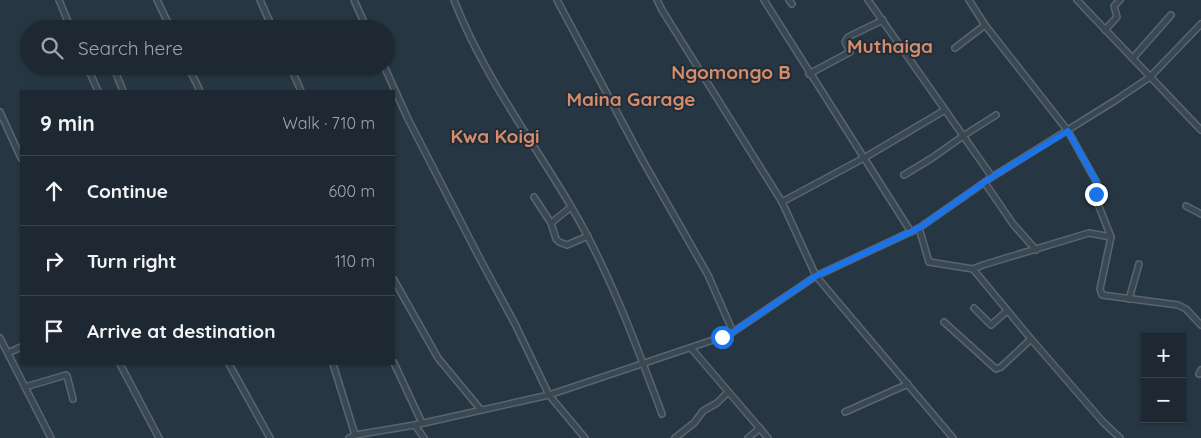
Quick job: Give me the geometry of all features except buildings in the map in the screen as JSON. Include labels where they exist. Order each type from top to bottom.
[{"type":"street","points":[[59,0],[67,20]]},
{"type":"street","points":[[157,0],[166,20]]},
{"type":"street","points":[[260,0],[269,20]]},
{"type":"street","points":[[354,0],[363,20]]},
{"type":"street","points":[[454,0],[464,26],[504,98],[588,236],[644,362],[662,414]]},
{"type":"street","points":[[557,0],[643,160],[708,275],[733,332]]},
{"type":"street","points":[[657,0],[712,93],[782,202],[816,276],[953,438]]},
{"type":"street","points":[[764,0],[911,232]]},
{"type":"street","points":[[868,0],[992,177]]},
{"type":"street","points":[[969,0],[984,25],[1068,131],[1097,183],[1096,199],[1111,237],[1100,292],[1105,296],[1178,305],[1186,309],[1201,325]]},
{"type":"street","points":[[1077,0],[1200,127]]},
{"type":"street","points":[[1105,30],[1117,17],[1114,6],[1120,0]]},
{"type":"street","points":[[1133,58],[1171,15]]},
{"type":"street","points":[[810,74],[850,52],[845,42],[848,37],[883,20]]},
{"type":"street","points":[[349,438],[355,435],[415,425],[549,395],[691,348],[733,332],[816,276],[919,228],[992,177],[1068,131],[1150,77],[1201,24]]},
{"type":"street","points":[[955,48],[984,25]]},
{"type":"street","points":[[91,75],[98,90]]},
{"type":"street","points":[[117,75],[123,90]]},
{"type":"street","points":[[192,75],[200,90]]},
{"type":"street","points":[[294,75],[301,90]]},
{"type":"street","points":[[388,75],[479,257],[516,324],[549,395],[585,438]]},
{"type":"street","points":[[782,202],[864,158],[945,110]]},
{"type":"street","points":[[0,112],[20,156]]},
{"type":"street","points":[[904,175],[996,115]]},
{"type":"street","points":[[985,183],[1013,224],[1036,250]]},
{"type":"street","points":[[534,197],[551,223],[556,238],[564,244],[567,245],[588,236]]},
{"type":"street","points":[[1186,206],[1201,214]]},
{"type":"street","points":[[551,223],[571,207]]},
{"type":"street","points":[[919,228],[929,262],[973,269],[983,264],[1036,250],[1089,232],[1111,237]]},
{"type":"street","points":[[1129,299],[1138,264]]},
{"type":"street","points":[[973,269],[1103,422],[1120,438]]},
{"type":"street","points":[[395,282],[438,358],[481,410]]},
{"type":"street","points":[[974,308],[991,325],[1007,311]]},
{"type":"street","points":[[944,322],[996,369],[1001,367],[1031,339]]},
{"type":"street","points":[[0,338],[51,438]]},
{"type":"street","points":[[8,354],[20,347]]},
{"type":"street","points":[[691,348],[768,438]]},
{"type":"street","points":[[121,365],[159,438]]},
{"type":"street","points":[[231,365],[270,438]]},
{"type":"street","points":[[333,365],[355,435]]},
{"type":"street","points":[[395,365],[422,423]]},
{"type":"street","points":[[25,387],[66,375],[73,399]]},
{"type":"street","points":[[845,412],[908,384]]},
{"type":"street","points":[[675,438],[694,423],[702,411],[717,403],[728,392]]},
{"type":"street","points":[[415,425],[424,438]]},
{"type":"street","points":[[748,438],[760,428]]},
{"type":"district","name":"Muthaiga","points":[[890,46]]},
{"type":"district","name":"Ngomongo B","points":[[731,72]]},
{"type":"district","name":"Maina Garage","points":[[631,99]]},
{"type":"district","name":"Kwa Koigi","points":[[495,136]]},
{"type":"route","points":[[722,337],[733,332],[816,276],[919,228],[992,177],[1068,131],[1097,183],[1096,194]]}]
